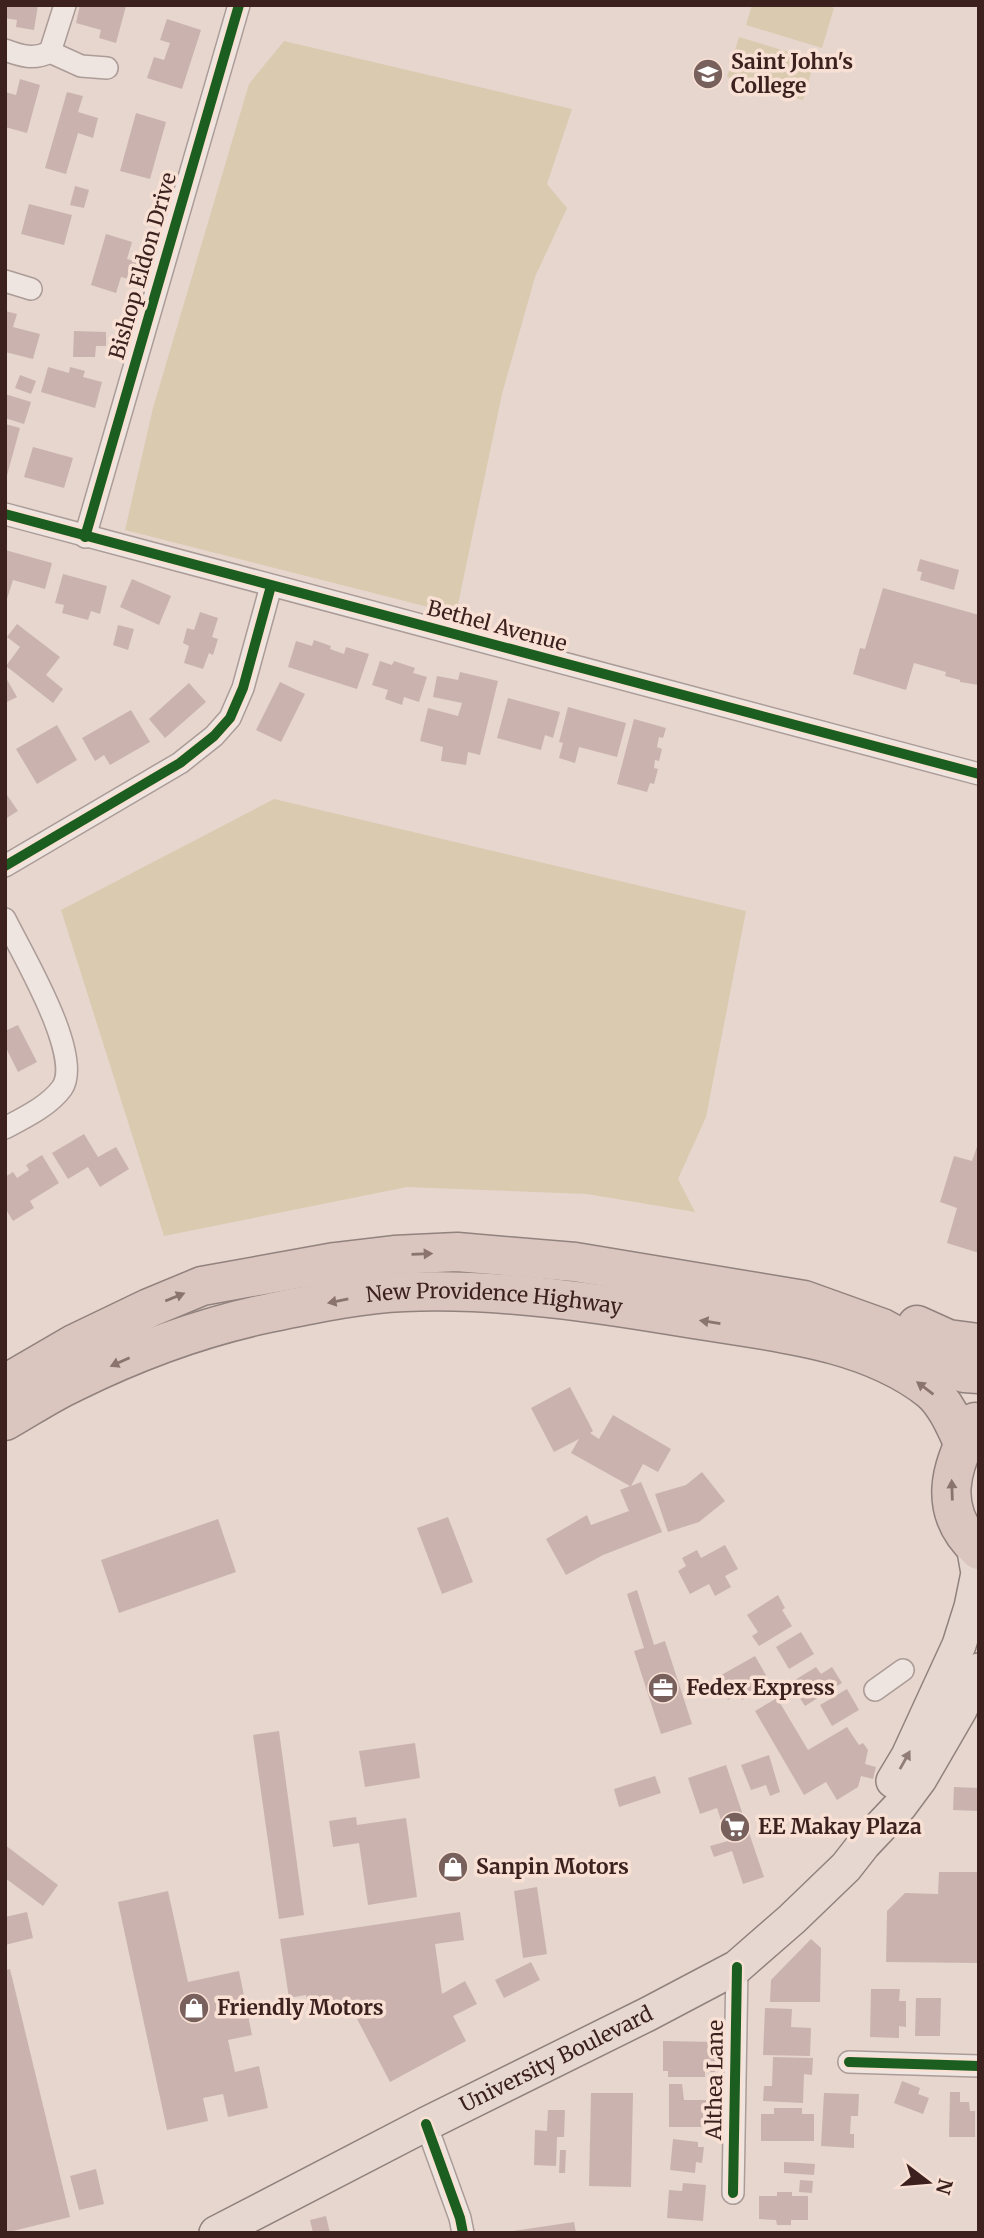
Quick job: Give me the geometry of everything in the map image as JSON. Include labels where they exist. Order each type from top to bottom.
[{"type":"highway","name":"New Providence Highway","points":[[5,1384],[74,1344],[202,1286],[335,1262],[394,1255],[457,1252],[575,1262],[804,1300],[882,1328],[964,1373],[979,1374]]},
{"type":"highway","name":"New Providence Highway","points":[[5,1421],[72,1382],[134,1355],[206,1330],[267,1313],[370,1295],[457,1291],[634,1309],[775,1332],[842,1348],[902,1371],[932,1391],[953,1420],[971,1430],[954,1465],[952,1499],[961,1530],[976,1548]]},
{"type":"highway","points":[[804,1300],[842,1299],[892,1313],[948,1339],[979,1343]]},
{"type":"main road","name":"University Boulevard","points":[[864,1844],[884,1795],[908,1756],[959,1645],[978,1573],[976,1548]]},
{"type":"main road","name":"University Boulevard","points":[[216,2233],[737,1967],[846,1867],[900,1806],[920,1779],[960,1710],[979,1670]]},
{"type":"street","points":[[5,50],[27,57],[41,57],[50,52],[65,5]]},
{"type":"street","name":"Bishop Eldon Drive","points":[[85,537],[239,5]]},
{"type":"street","points":[[50,52],[81,66],[107,68]]},
{"type":"street","points":[[5,281],[31,289]]},
{"type":"street","name":"Bethel Avenue","points":[[5,514],[979,774]]},
{"type":"street","points":[[5,866],[180,763],[214,736],[230,718],[243,688],[271,586]]},
{"type":"street","points":[[5,919],[58,1026],[66,1064],[63,1087],[37,1111],[5,1128]]},
{"type":"street","points":[[875,1690],[902,1670]]},
{"type":"street","name":"Althea Lane","points":[[733,2193],[737,1967]]},
{"type":"street","points":[[849,2062],[979,2066]]},
{"type":"street","points":[[426,2124],[463,2233]]},
{"type":"shaded area","points":[[752,5],[826,5],[834,8],[822,48],[746,25]]},
{"type":"shaded area","points":[[739,37],[815,60],[803,100],[727,77]]},
{"type":"shaded area","points":[[284,41],[572,109],[547,184],[567,208],[535,277],[502,394],[456,614],[125,530],[153,408],[249,84]]},
{"type":"shaded area","points":[[274,799],[746,911],[706,1117],[678,1179],[695,1212],[587,1194],[407,1187],[164,1236],[61,910]]},
{"type":"building","points":[[5,5],[38,5],[34,30],[16,27],[17,20],[5,18]]},
{"type":"building","points":[[80,5],[126,6],[116,43],[99,38],[101,30],[76,23]]},
{"type":"building","points":[[167,19],[201,30],[182,89],[147,78],[154,57],[164,60],[170,43],[160,40]]},
{"type":"building","points":[[20,79],[40,85],[27,133],[5,127],[5,92],[16,95]]},
{"type":"building","points":[[67,92],[83,96],[78,112],[98,118],[93,138],[78,133],[66,174],[45,168]]},
{"type":"building","points":[[136,113],[166,122],[150,179],[120,171]]},
{"type":"building","points":[[75,186],[89,190],[84,208],[70,205]]},
{"type":"building","points":[[29,204],[72,215],[64,245],[21,234]]},
{"type":"building","points":[[106,234],[132,242],[127,259],[138,262],[132,280],[121,277],[116,293],[91,285]]},
{"type":"building","points":[[5,311],[17,314],[13,327],[40,334],[33,359],[5,352]]},
{"type":"building","points":[[74,331],[106,332],[106,346],[96,346],[95,357],[73,357]]},
{"type":"building","points":[[48,367],[69,373],[70,367],[85,371],[83,377],[102,382],[95,408],[41,392]]},
{"type":"building","points":[[20,375],[36,381],[31,394],[15,388]]},
{"type":"building","points":[[5,394],[31,402],[24,424],[5,418]]},
{"type":"building","points":[[5,424],[20,428],[6,479],[5,479]]},
{"type":"building","points":[[33,447],[73,458],[64,488],[24,477]]},
{"type":"building","points":[[5,550],[52,563],[45,589],[13,580],[5,605]]},
{"type":"building","points":[[920,559],[959,570],[954,590],[920,580],[922,572],[917,571]]},
{"type":"building","points":[[63,574],[107,586],[100,614],[91,611],[88,620],[62,613],[64,605],[55,603]]},
{"type":"building","points":[[132,579],[171,596],[159,625],[120,607]]},
{"type":"building","points":[[883,588],[979,615],[979,685],[960,682],[945,676],[946,672],[914,663],[906,690],[853,674],[860,648],[865,649]]},
{"type":"building","points":[[200,612],[218,618],[212,637],[218,639],[213,655],[209,653],[203,669],[184,663],[189,646],[183,643],[187,628],[194,630]]},
{"type":"building","points":[[17,624],[60,657],[46,675],[63,689],[53,703],[6,666],[20,647],[7,637]]},
{"type":"building","points":[[118,625],[134,629],[128,650],[113,645]]},
{"type":"building","points":[[314,640],[344,654],[346,647],[369,654],[357,689],[288,667],[296,641],[312,646]]},
{"type":"building","points":[[380,661],[392,665],[394,661],[415,668],[413,673],[427,677],[419,702],[404,697],[402,705],[385,699],[388,690],[372,685]]},
{"type":"building","points":[[460,672],[498,681],[480,755],[468,752],[466,765],[441,761],[443,747],[420,741],[428,708],[458,716],[462,703],[433,697],[437,676],[458,680]]},
{"type":"building","points":[[5,676],[17,697],[5,703]]},
{"type":"building","points":[[280,682],[305,694],[281,742],[256,730]]},
{"type":"building","points":[[189,683],[206,702],[165,738],[149,719]]},
{"type":"building","points":[[508,698],[560,712],[553,738],[545,735],[541,750],[497,738]]},
{"type":"building","points":[[568,707],[626,723],[617,757],[579,747],[575,763],[559,758],[563,743],[559,742]]},
{"type":"building","points":[[131,710],[150,742],[110,765],[104,755],[95,761],[82,738]]},
{"type":"building","points":[[634,719],[666,728],[663,738],[659,737],[657,747],[662,749],[659,761],[655,760],[654,768],[658,769],[654,784],[650,783],[647,792],[617,784]]},
{"type":"building","points":[[57,725],[77,760],[37,784],[16,749]]},
{"type":"building","points":[[5,792],[18,811],[5,819]]},
{"type":"building","points":[[18,1025],[37,1062],[18,1072],[5,1046],[5,1031]]},
{"type":"building","points":[[84,1134],[98,1157],[116,1147],[129,1169],[100,1187],[88,1167],[68,1179],[52,1153]]},
{"type":"building","points":[[979,1141],[979,1253],[947,1243],[957,1208],[940,1202],[954,1156],[972,1161]]},
{"type":"building","points":[[42,1155],[59,1183],[30,1201],[34,1208],[13,1221],[5,1208],[5,1177],[13,1172],[17,1178],[29,1170],[26,1165]]},
{"type":"building","points":[[570,1387],[593,1431],[590,1433],[599,1439],[613,1415],[671,1449],[658,1472],[643,1464],[631,1486],[641,1482],[662,1532],[603,1555],[566,1575],[546,1539],[587,1515],[591,1525],[629,1511],[620,1490],[630,1486],[571,1453],[579,1439],[554,1452],[531,1408]]},
{"type":"building","points":[[702,1472],[725,1501],[699,1522],[668,1532],[655,1494],[686,1485]]},
{"type":"building","points":[[448,1517],[473,1582],[442,1594],[417,1528]]},
{"type":"building","points":[[218,1519],[236,1572],[119,1613],[101,1560]]},
{"type":"building","points":[[725,1545],[738,1569],[725,1576],[731,1587],[715,1596],[709,1584],[690,1594],[678,1571],[686,1566],[682,1558],[697,1550],[701,1558]]},
{"type":"building","name":"Fedex Express","points":[[637,1590],[654,1645],[665,1641],[692,1724],[661,1734],[634,1651],[644,1648],[627,1594]]},
{"type":"building","points":[[778,1595],[785,1608],[782,1610],[792,1626],[759,1646],[752,1636],[758,1632],[747,1615]]},
{"type":"building","points":[[801,1632],[814,1654],[789,1669],[776,1647]]},
{"type":"building","points":[[755,1656],[767,1677],[757,1682],[761,1688],[742,1700],[738,1694],[728,1700],[716,1678]]},
{"type":"building","points":[[816,1667],[821,1674],[832,1667],[842,1683],[805,1706],[790,1683]]},
{"type":"building","points":[[847,1689],[859,1710],[832,1726],[820,1705]]},
{"type":"building","points":[[777,1698],[808,1750],[847,1727],[859,1745],[863,1743],[868,1750],[865,1764],[876,1767],[873,1779],[861,1776],[858,1787],[837,1800],[826,1782],[804,1795],[755,1711]]},
{"type":"building","points":[[279,1731],[304,1915],[279,1919],[253,1735]]},
{"type":"building","points":[[415,1743],[420,1778],[365,1787],[359,1751]]},
{"type":"building","points":[[769,1755],[780,1792],[770,1796],[766,1785],[751,1790],[741,1765]]},
{"type":"building","name":"EE Makay Plaza","points":[[726,1765],[764,1877],[743,1884],[732,1851],[714,1857],[710,1846],[728,1841],[717,1808],[700,1814],[688,1778]]},
{"type":"building","points":[[655,1776],[661,1793],[619,1807],[614,1789]]},
{"type":"building","points":[[954,1787],[979,1788],[979,1811],[953,1810]]},
{"type":"building","points":[[356,1817],[357,1825],[406,1818],[417,1897],[368,1905],[359,1843],[333,1847],[329,1821]]},
{"type":"building","points":[[5,1845],[58,1885],[43,1906],[5,1878]]},
{"type":"building","points":[[939,1872],[979,1872],[979,1963],[886,1962],[887,1911],[905,1893],[938,1894]]},
{"type":"building","points":[[537,1887],[547,1954],[523,1958],[514,1891]]},
{"type":"building","name":"Friendly Motors","points":[[168,1891],[188,1982],[239,1971],[252,2035],[228,2040],[235,2072],[259,2066],[268,2108],[228,2117],[223,2094],[203,2098],[208,2121],[167,2130],[118,1902]]},
{"type":"building","points":[[27,1912],[33,1938],[5,1945],[5,1917]]},
{"type":"building","points":[[460,1912],[464,1940],[435,1944],[442,1994],[465,1981],[477,2004],[453,2016],[466,2041],[390,2082],[354,2013],[310,2019],[306,1995],[289,1998],[280,1939]]},
{"type":"building","points":[[811,1939],[821,1948],[820,2002],[770,2002],[771,1980]]},
{"type":"building","points":[[531,1962],[540,1980],[504,1998],[495,1980]]},
{"type":"building","points":[[10,1969],[70,2217],[5,2233],[5,1970]]},
{"type":"building","points":[[871,1989],[900,1989],[899,2001],[906,2001],[906,2027],[899,2026],[899,2038],[870,2037]]},
{"type":"building","points":[[916,1998],[941,1998],[940,2036],[915,2036]]},
{"type":"building","points":[[765,2008],[792,2009],[791,2027],[811,2028],[810,2056],[763,2055]]},
{"type":"building","points":[[663,2041],[716,2042],[715,2072],[705,2072],[705,2077],[668,2077],[668,2071],[663,2071]]},
{"type":"building","points":[[773,2057],[813,2058],[812,2075],[804,2074],[803,2103],[763,2101],[764,2086],[772,2086]]},
{"type":"building","points":[[902,2081],[920,2088],[918,2094],[929,2098],[923,2114],[894,2103]]},
{"type":"building","points":[[669,2084],[682,2084],[684,2100],[706,2100],[707,2127],[669,2127]]},
{"type":"building","points":[[950,2092],[960,2092],[960,2102],[969,2102],[970,2111],[975,2111],[975,2137],[949,2137]]},
{"type":"building","points":[[591,2093],[633,2093],[631,2187],[589,2186]]},
{"type":"building","points":[[824,2093],[859,2094],[858,2116],[851,2116],[850,2134],[854,2134],[854,2148],[821,2146]]},
{"type":"building","points":[[774,2108],[802,2108],[802,2114],[814,2114],[814,2141],[761,2141],[761,2114],[774,2114]]},
{"type":"building","points":[[548,2110],[565,2110],[564,2137],[557,2137],[556,2166],[534,2165],[535,2130],[547,2131]]},
{"type":"building","points":[[673,2139],[698,2142],[698,2147],[704,2147],[702,2163],[696,2162],[695,2173],[670,2170]]},
{"type":"building","points":[[560,2150],[566,2150],[565,2173],[559,2173]]},
{"type":"building","points":[[784,2162],[815,2164],[814,2175],[784,2173]]},
{"type":"building","points":[[96,2169],[104,2204],[79,2210],[70,2176]]},
{"type":"building","points":[[800,2180],[813,2181],[812,2193],[799,2192]]},
{"type":"building","points":[[683,2183],[706,2185],[703,2221],[667,2218],[669,2190],[682,2191]]},
{"type":"building","points":[[777,2192],[808,2196],[808,2220],[791,2220],[791,2225],[777,2225],[776,2220],[759,2219],[759,2196],[777,2196]]},
{"type":"building","points":[[326,2216],[330,2233],[313,2233],[310,2220]]},
{"type":"building","points":[[574,2222],[576,2233],[513,2233],[513,2231]]},
{"type":"cycle path","points":[[85,537],[239,5]]},
{"type":"cycle path","points":[[5,514],[979,774]]},
{"type":"cycle path","points":[[5,866],[180,763],[214,736],[230,718],[243,688],[271,586]]},
{"type":"cycle path","points":[[733,2193],[737,1967]]},
{"type":"cycle path","points":[[849,2062],[979,2066]]},
{"type":"cycle path","points":[[426,2124],[463,2233]]},
{"type":"place","name":"Saint John's College","points":[[708,74]]},
{"type":"place","name":"Fedex Express","points":[[663,1688]]},
{"type":"place","name":"EE Makay Plaza","points":[[735,1827]]},
{"type":"place","name":"Sanpin Motors","points":[[453,1867]]},
{"type":"place","name":"Friendly Motors","points":[[194,2008]]}]
